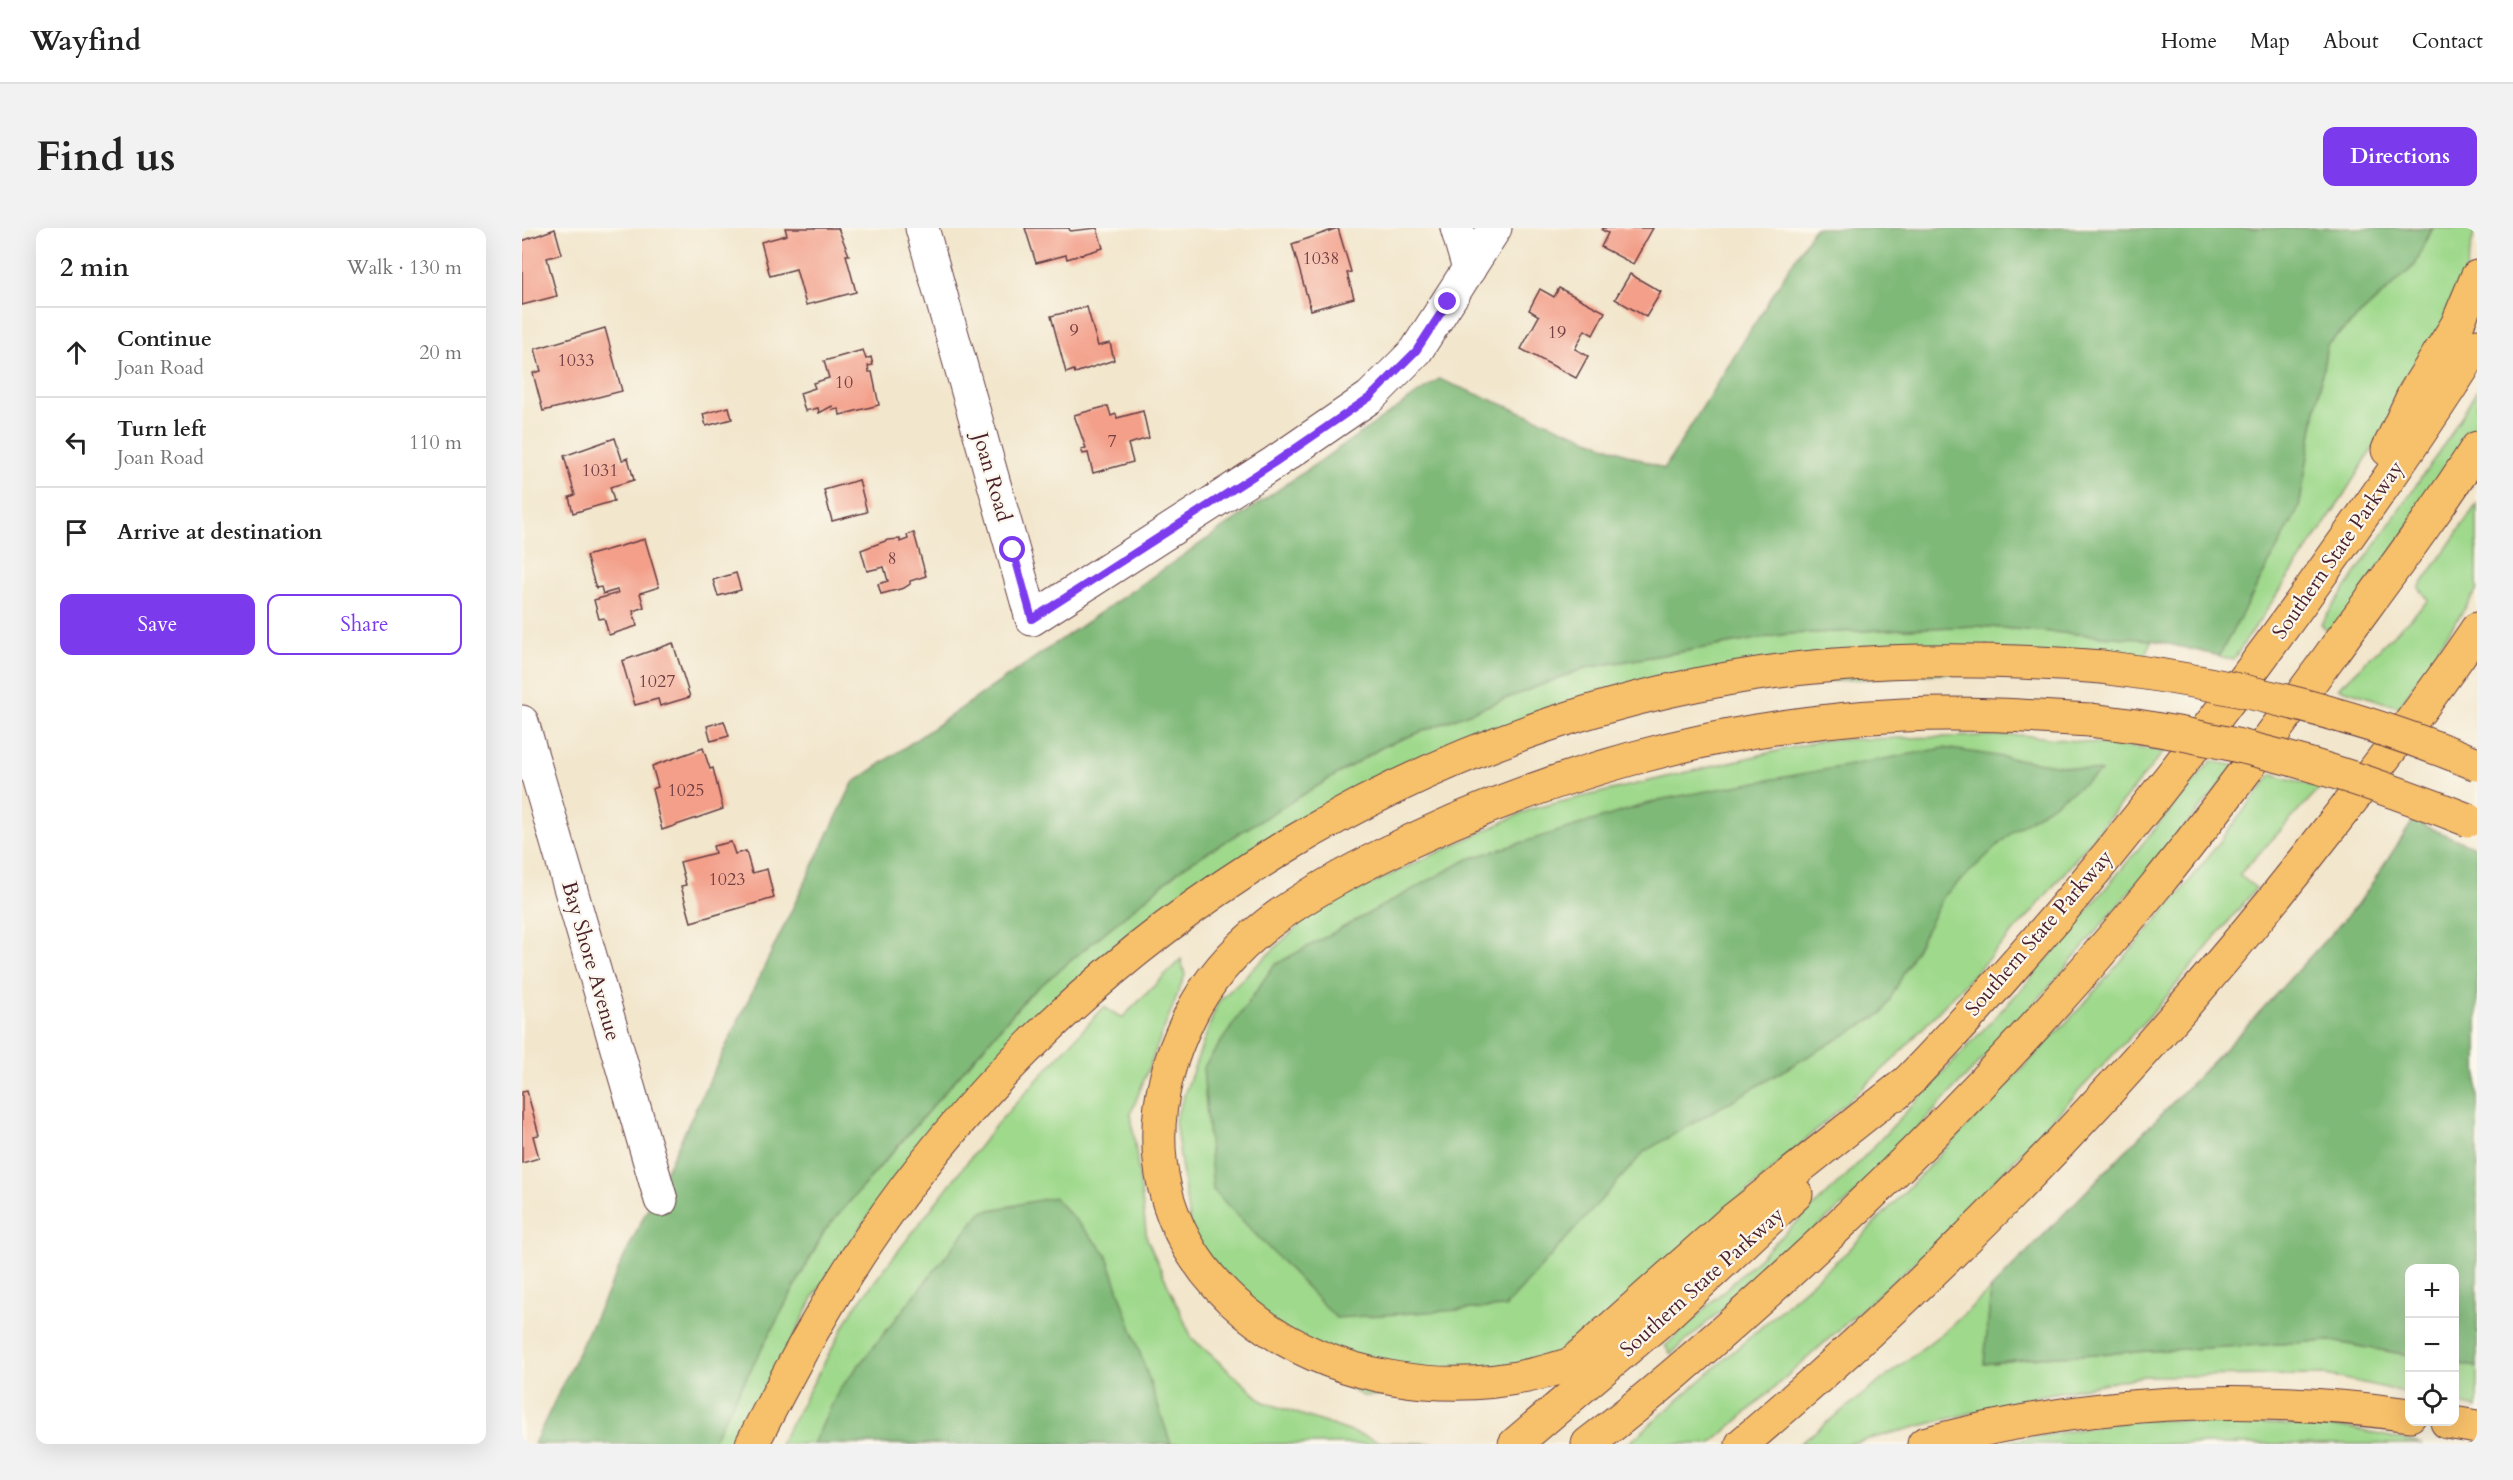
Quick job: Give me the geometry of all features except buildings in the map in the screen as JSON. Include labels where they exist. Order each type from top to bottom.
[{"type":"highway","points":[[2345,541],[2415,392],[2457,325],[2477,277]]},
{"type":"highway","name":"Southern State Parkway","points":[[1515,1444],[1594,1379],[1722,1265],[1911,1078],[2052,923],[2231,697],[2345,541],[2477,345]]},
{"type":"highway","points":[[1588,1444],[1726,1328],[1848,1216],[1957,1109],[2108,944],[2155,888],[2254,759],[2380,589],[2477,448]]},
{"type":"highway","points":[[1742,1444],[1905,1301],[2070,1135],[2150,1048],[2264,914],[2422,708],[2477,629]]},
{"type":"highway","points":[[2422,708],[2477,650]]},
{"type":"highway","points":[[752,1444],[816,1323],[869,1238],[923,1166],[986,1092],[1066,1011],[1137,949],[1208,896],[1280,848],[1370,800],[1526,733],[1682,690],[1779,672],[1866,663],[1975,660],[2102,667],[2159,674],[2277,697],[2369,723],[2477,764]]},
{"type":"highway","points":[[1263,1358],[1225,1321],[1188,1265],[1165,1202],[1159,1139],[1167,1077],[1176,1045],[1191,1014],[1230,959],[1252,936],[1279,914],[1346,874],[1479,810],[1579,773],[1684,745],[1800,725],[1905,715],[1976,714],[2090,720],[2150,727],[2256,748],[2359,778],[2472,822]]},
{"type":"highway","points":[[1447,1410],[1493,1403],[1546,1380],[1571,1364],[1728,1224],[1911,1078]]},
{"type":"highway","points":[[1924,1444],[2059,1414],[2185,1402],[2275,1402],[2405,1415]]},
{"type":"highway","points":[[2459,1424],[2477,1427]]},
{"type":"street","name":"Joan Road","points":[[922,228],[1032,619],[1274,463],[1370,397],[1416,351],[1495,228]]},
{"type":"street","points":[[1457,228],[1469,269]]},
{"type":"street","name":"Bay Shore Avenue","points":[[522,722],[661,1200]]},
{"type":"green space","points":[[1814,228],[2432,228],[2415,265],[2327,345],[2299,508],[2219,656],[2152,640],[1977,626],[1787,634],[1585,668],[1384,746],[1186,865],[1028,996],[825,1230],[711,1444],[534,1444],[853,783],[1439,379],[1664,469]]},
{"type":"green space","points":[[2433,228],[2475,228],[2457,314],[2336,507],[2233,660],[2219,656],[2299,508],[2327,345],[2415,265]]},
{"type":"green space","points":[[2477,390],[2477,432],[2333,639],[2321,624],[2447,440]]},
{"type":"green space","points":[[2477,504],[2477,590],[2399,707],[2339,688],[2429,600],[2419,588]]},
{"type":"green space","points":[[1977,626],[2152,640],[2144,660],[1583,698],[1185,896],[1036,1017],[898,1173],[814,1296],[741,1444],[711,1444],[825,1230],[1028,996],[1186,865],[1384,746],[1585,668],[1787,634]]},
{"type":"green space","points":[[2022,735],[2164,751],[2033,911],[1891,1062],[1560,1363],[1493,1392],[1363,1396],[1255,1341],[1192,1241],[1175,1120],[1218,1002],[1315,910],[1531,809],[1824,740]]},
{"type":"green space","points":[[1944,748],[2101,772],[2012,832],[1944,896],[1883,1013],[1645,1151],[1505,1307],[1336,1318],[1213,1190],[1203,1068],[1274,965],[1468,859],[1663,799]]},
{"type":"green space","points":[[2211,761],[2236,766],[2044,993],[1859,1191],[1671,1354],[1665,1346],[1846,1176],[2029,981]]},
{"type":"green space","points":[[2272,774],[2320,788],[2239,875],[2256,888],[2157,1008],[1936,1243],[1711,1444],[1628,1444],[1848,1251],[2081,1007],[2181,892]]},
{"type":"green space","points":[[2413,821],[2477,848],[2477,1367],[2459,1364],[2459,1264],[2405,1264],[2405,1354],[2330,1341],[2040,1357],[1984,1364],[1991,1289],[2245,1028],[2359,903]]},
{"type":"green space","points":[[1181,959],[1185,975],[1131,1113],[1147,1239],[1192,1338],[1264,1402],[1381,1442],[1454,1444],[780,1444],[854,1308],[996,1125],[1104,1007],[1122,1018]]},
{"type":"green space","points":[[1054,1197],[1106,1253],[1171,1444],[813,1444],[839,1390],[981,1212]]},
{"type":"green space","points":[[1991,1289],[1985,1364],[2040,1357],[2330,1341],[2405,1354],[2405,1392],[2326,1375],[2144,1376],[2038,1396],[1849,1444],[1799,1444],[1950,1327]]},
{"type":"green space","points":[[2459,1364],[2477,1367],[2477,1408],[2459,1404]]},
{"type":"green space","points":[[2140,1419],[2344,1427],[2423,1444],[1993,1444]]},
{"type":"route","points":[[1013,550],[1032,619],[1274,463],[1370,397],[1416,351],[1448,302]]}]
